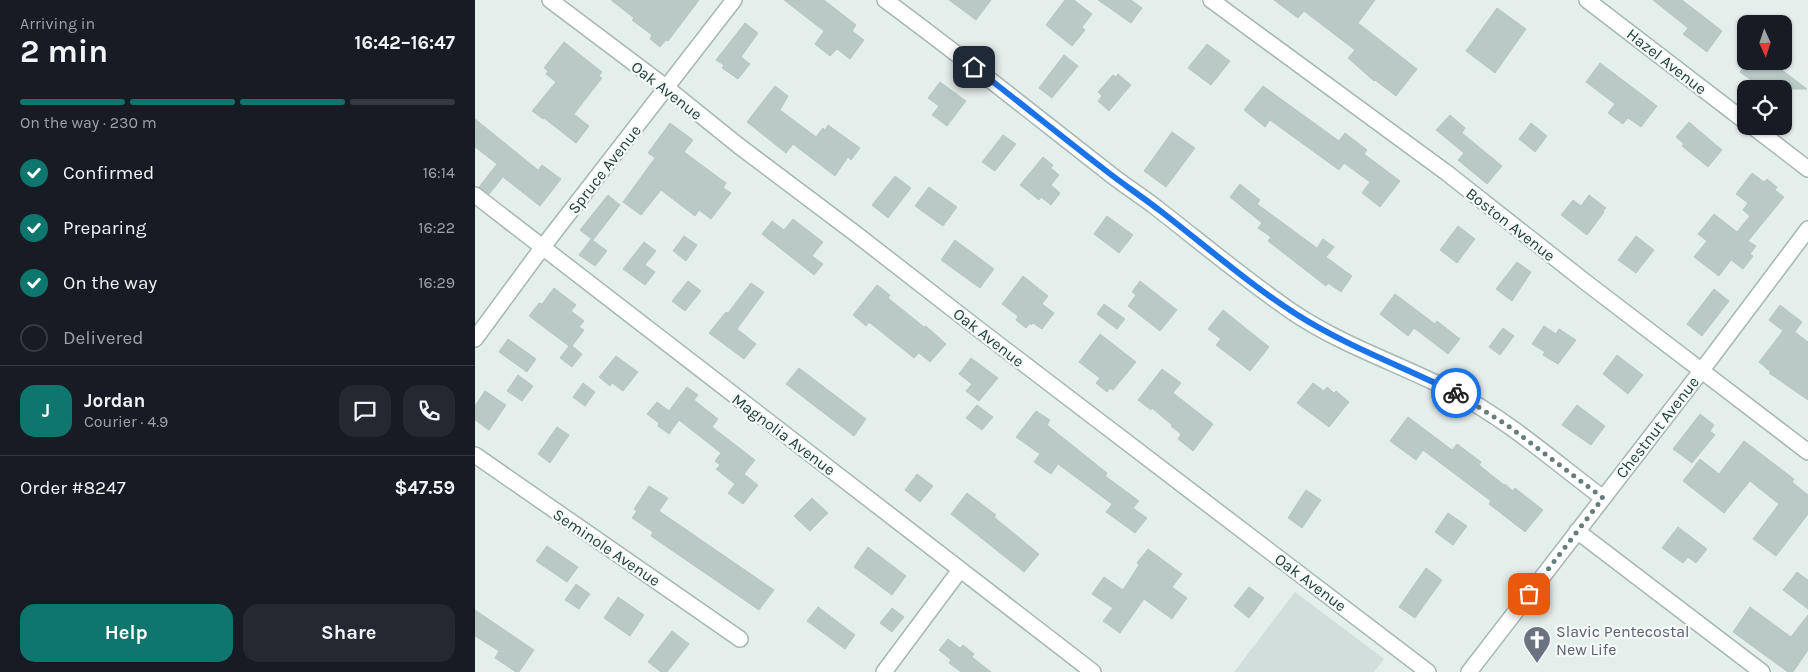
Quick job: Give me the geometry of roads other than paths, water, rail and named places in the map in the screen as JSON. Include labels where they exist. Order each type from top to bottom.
[{"type":"street","name":"Oak Avenue","points":[[550,0],[1428,672]]},
{"type":"street","name":"Spruce Avenue","points":[[475,338],[542,248],[734,0]]},
{"type":"street","points":[[885,0],[1263,291],[1296,314],[1365,352],[1430,380],[1485,410],[1603,498]]},
{"type":"street","name":"Boston Avenue","points":[[1211,0],[1447,173],[1588,284],[1808,452]]},
{"type":"street","name":"Hazel Avenue","points":[[1587,0],[1737,115]]},
{"type":"street","points":[[1764,135],[1808,169]]},
{"type":"street","name":"Magnolia Avenue","points":[[475,195],[1093,672]]},
{"type":"street","name":"Chestnut Avenue","points":[[1469,672],[1702,370],[1808,229]]},
{"type":"street","name":"Seminole Avenue","points":[[475,455],[740,639]]},
{"type":"street","points":[[1577,531],[1762,672]]},
{"type":"street","points":[[884,672],[960,570]]},
{"type":"place","name":"Slavic Pentecostal New Life","points":[[1537,664]]}]
